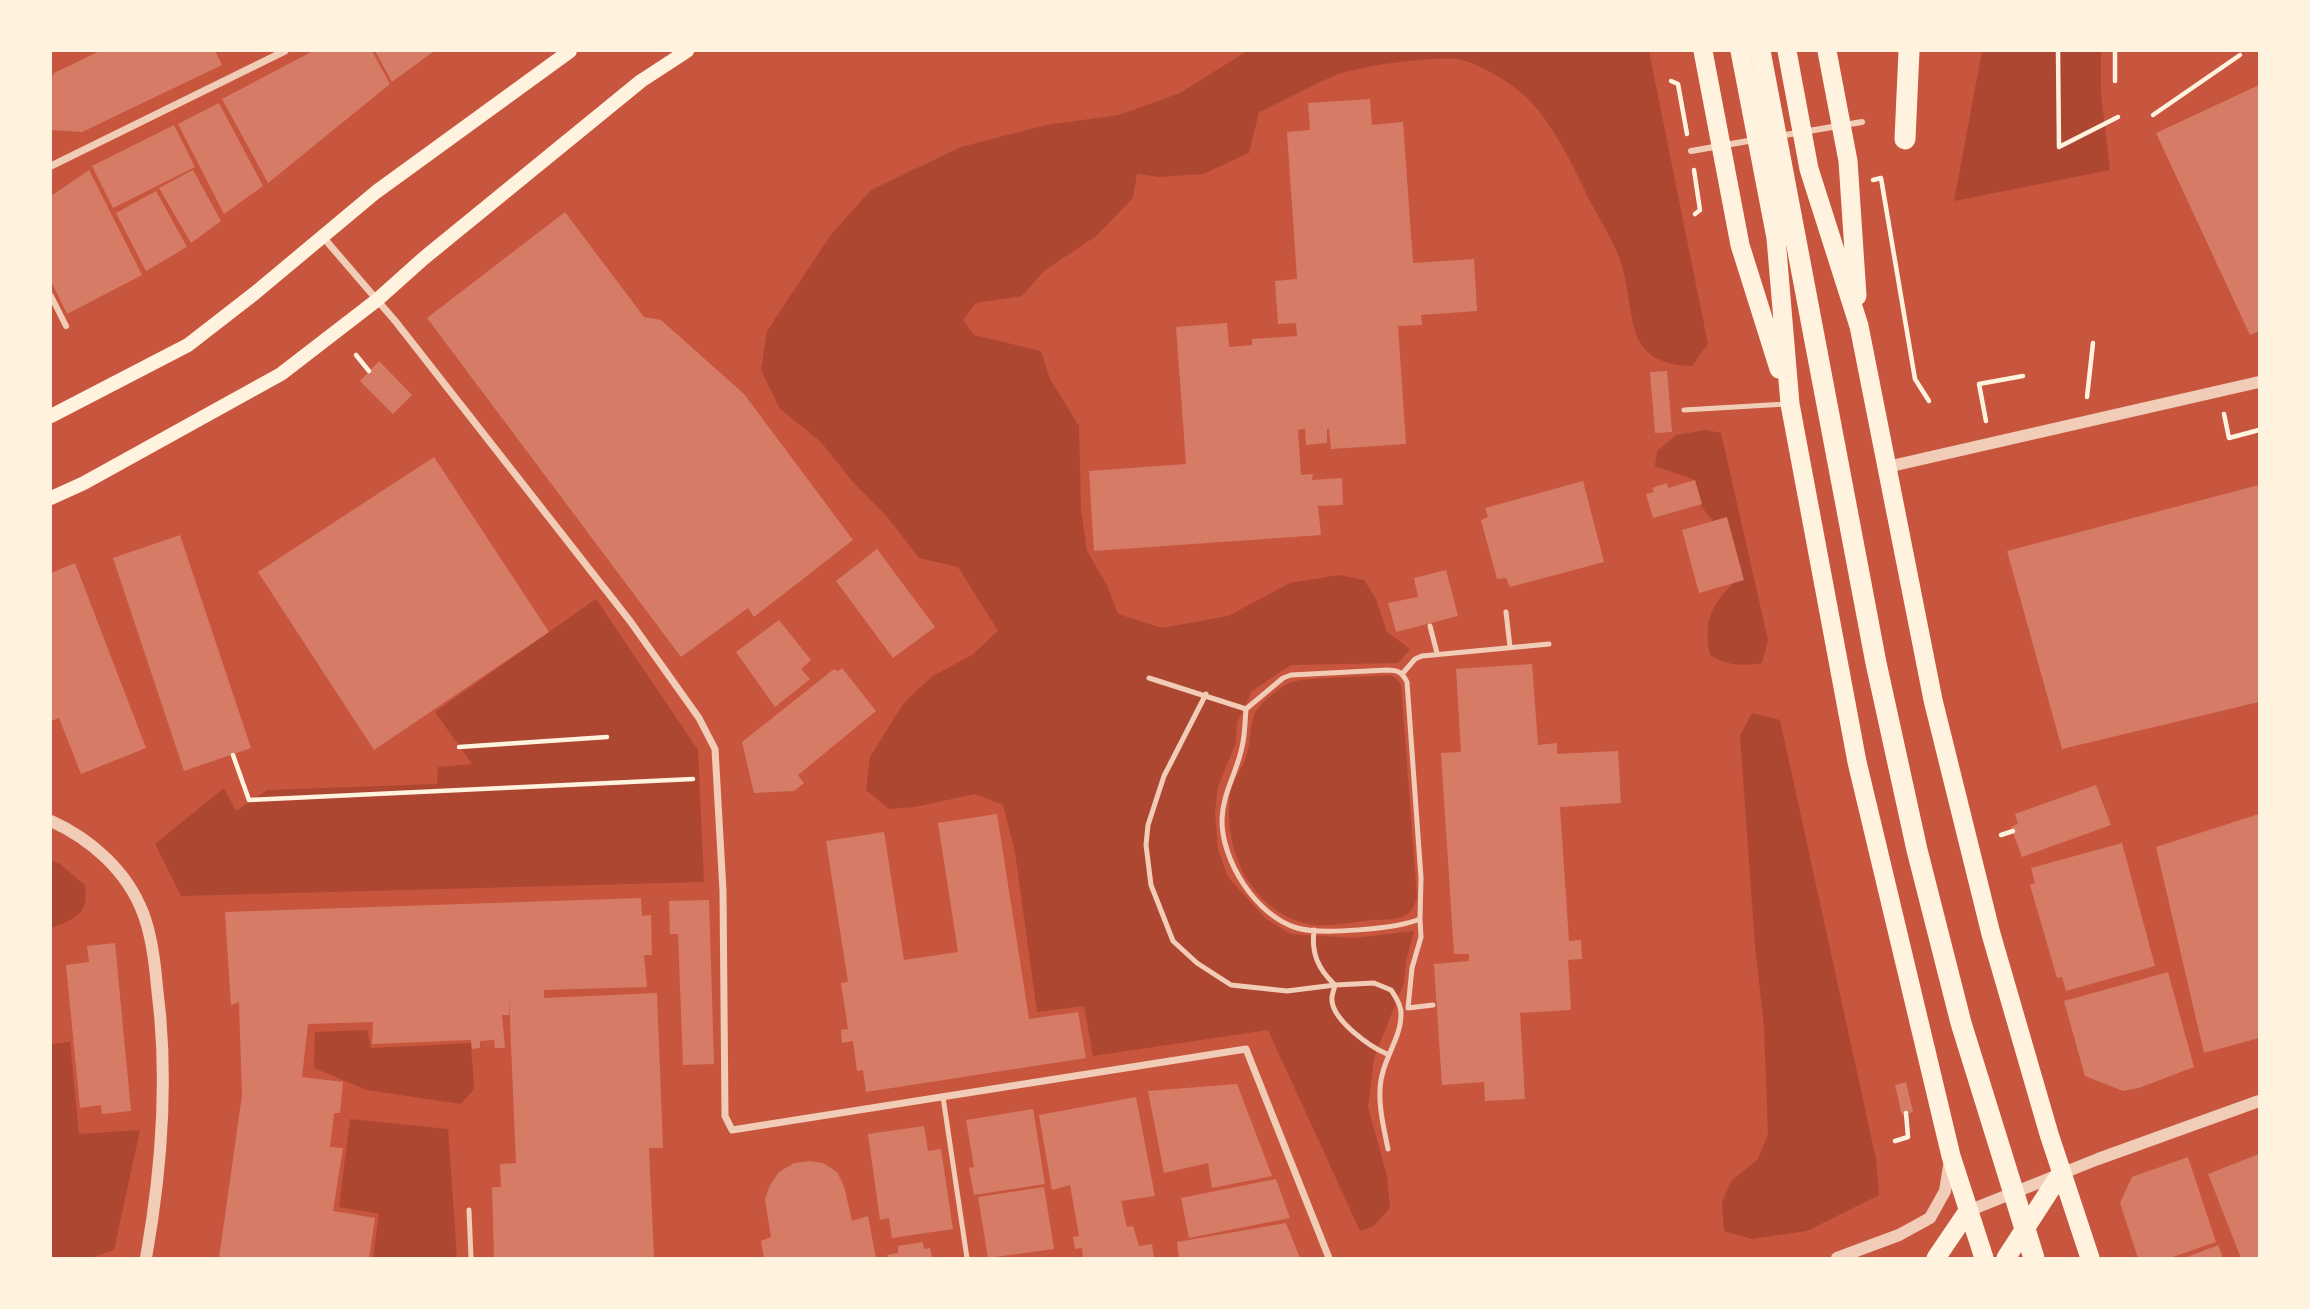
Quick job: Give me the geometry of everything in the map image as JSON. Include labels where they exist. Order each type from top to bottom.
[{"type":"highway","points":[[1703,51],[1740,245],[1790,404]]},
{"type":"highway","points":[[1740,51],[1776,238],[1790,404],[1857,762],[1951,1156],[1984,1258]]},
{"type":"highway","points":[[1760,51],[1877,663],[1917,850],[1961,1023],[2004,1168],[2036,1258]]},
{"type":"highway","points":[[1787,51],[1809,169],[1859,326],[1933,700],[1991,934],[2061,1173],[2090,1258]]},
{"type":"highway","points":[[1827,51],[1848,161],[1859,326]]},
{"type":"highway","points":[[1905,139],[1909,51]]},
{"type":"highway","points":[[2006,1258],[2061,1173]]},
{"type":"highway","points":[[1936,1258],[1968,1211]]},
{"type":"main road","points":[[51,416],[188,345],[376,192],[570,51]]},
{"type":"main road","points":[[51,498],[85,483],[281,374],[377,300],[434,249],[621,97],[687,51]]},
{"type":"street","points":[[51,166],[285,51]]},
{"type":"street","points":[[1690,152],[1862,122]]},
{"type":"street","points":[[323,236],[377,300],[630,621],[699,718],[715,749],[723,891],[725,1116],[732,1130],[1246,1049],[1329,1258]]},
{"type":"street","points":[[51,296],[66,326]]},
{"type":"street","points":[[1887,467],[2259,382]]},
{"type":"street","points":[[51,821],[99,850],[128,886],[143,913],[152,953],[160,1011],[163,1110],[158,1178],[146,1258]]},
{"type":"street","points":[[1968,1211],[2061,1173],[2259,1101]]},
{"type":"street","points":[[1837,1258],[1899,1236],[1930,1218],[1945,1191],[1951,1156]]},
{"type":"lane","points":[[1684,410],[1790,404]]},
{"type":"lane","points":[[1506,612],[1510,648]]},
{"type":"lane","points":[[1430,626],[1437,653]]},
{"type":"lane","points":[[1402,673],[1415,659],[1437,653],[1549,644]]},
{"type":"lane","points":[[1408,1008],[1413,961],[1421,937],[1421,878],[1407,682],[1402,673],[1396,670],[1291,675],[1283,678],[1246,709],[1242,747],[1224,797],[1222,821],[1226,847],[1234,869],[1260,904],[1296,928],[1377,928],[1420,919]]},
{"type":"lane","points":[[1149,678],[1206,694],[1246,709]]},
{"type":"lane","points":[[1206,694],[1164,776],[1148,825],[1146,845],[1151,885],[1173,941],[1197,963],[1231,985],[1287,991],[1374,983],[1391,990],[1402,1016],[1383,1064],[1380,1088],[1381,1117],[1388,1149]]},
{"type":"lane","points":[[1314,930],[1312,944],[1315,960],[1335,985]]},
{"type":"lane","points":[[1335,985],[1331,1000],[1335,1013],[1372,1048],[1387,1054]]},
{"type":"lane","points":[[1400,1009],[1433,1005]]},
{"type":"lane","points":[[943,1097],[967,1258]]},
{"type":"lane","points":[[469,1210],[471,1258]]},
{"type":"path","points":[[2058,51],[2059,147],[2118,117]]},
{"type":"path","points":[[2115,51],[2115,81]]},
{"type":"path","points":[[2153,115],[2240,55]]},
{"type":"path","points":[[1671,81],[1678,84],[1698,212]]},
{"type":"path","points":[[1872,180],[1881,178],[1915,379],[1929,401]]},
{"type":"path","points":[[2087,397],[2093,343]]},
{"type":"path","points":[[356,355],[369,371]]},
{"type":"path","points":[[1986,421],[1979,384],[2023,376]]},
{"type":"path","points":[[2224,411],[2229,438],[2259,430]]},
{"type":"path","points":[[459,747],[607,737]]},
{"type":"path","points":[[233,755],[249,800],[693,779]]},
{"type":"path","points":[[2001,835],[2013,831]]},
{"type":"path","points":[[1895,1141],[1908,1137],[1906,1113]]},
{"type":"shaded area","points":[[1247,51],[1649,51],[1708,344],[1692,366],[1669,363],[1653,356],[1643,346],[1636,333],[1618,254],[1547,121],[1524,95],[1496,75],[1466,61],[1446,58],[1361,68],[1317,84],[1259,112],[1249,153],[1203,174],[1160,177],[1137,174],[1133,198],[1096,236],[1044,271],[1022,296],[976,303],[963,320],[974,335],[1041,351],[1050,379],[1079,426],[1081,510],[1087,551],[1107,585],[1118,614],[1162,628],[1228,616],[1290,583],[1339,575],[1364,580],[1376,599],[1387,632],[1410,649],[1398,663],[1291,665],[1252,691],[1237,723],[1236,743],[1218,786],[1215,812],[1218,849],[1228,877],[1266,919],[1291,934],[1354,938],[1414,931],[1406,961],[1404,983],[1374,1058],[1368,1107],[1387,1176],[1390,1208],[1374,1226],[1360,1231],[1268,1030],[1093,1056],[1084,1006],[1037,1012],[1015,852],[1003,805],[975,794],[915,807],[889,809],[866,790],[870,757],[903,704],[931,677],[972,655],[998,631],[958,567],[919,558],[888,518],[852,481],[821,442],[780,409],[761,370],[767,331],[830,236],[871,190],[961,147],[1046,125],[1119,115],[1180,93]]},
{"type":"shaded area","points":[[1982,51],[2101,51],[2101,94],[2110,170],[1954,201]]},
{"type":"shaded area","points":[[1706,430],[1721,433],[1768,640],[1762,663],[1735,664],[1710,655],[1708,625],[1713,608],[1732,585],[1732,561],[1720,531],[1702,507],[1692,479],[1655,466],[1657,451],[1676,435]]},
{"type":"shaded area","points":[[596,599],[698,750],[704,882],[181,896],[155,844],[224,788],[236,811],[267,790],[437,784],[438,767],[472,764],[435,712]]},
{"type":"shaded area","points":[[1390,675],[1401,685],[1417,897],[1414,905],[1411,911],[1400,917],[1340,924],[1315,925],[1288,917],[1256,892],[1245,875],[1231,837],[1231,790],[1248,752],[1254,715],[1260,706],[1289,683],[1321,678]]},
{"type":"shaded area","points":[[1752,713],[1780,720],[1876,1159],[1879,1195],[1807,1231],[1752,1239],[1724,1231],[1722,1202],[1731,1181],[1758,1159],[1768,1134],[1764,1026],[1755,946],[1740,736]]},
{"type":"shaded area","points":[[51,860],[60,864],[85,885],[86,895],[79,914],[51,928]]},
{"type":"shaded area","points":[[367,1030],[371,1048],[471,1043],[474,1089],[461,1104],[367,1090],[314,1068],[315,1032]]},
{"type":"shaded area","points":[[70,1042],[79,1134],[140,1130],[114,1250],[91,1258],[51,1258],[51,1044]]},
{"type":"shaded area","points":[[350,1119],[448,1129],[457,1258],[373,1258],[379,1214],[339,1207]]},
{"type":"building","points":[[100,51],[215,51],[222,65],[82,132],[51,130],[51,80],[54,73]]},
{"type":"building","points":[[313,51],[372,51],[390,84],[268,183],[222,99]]},
{"type":"building","points":[[375,51],[434,51],[392,82]]},
{"type":"building","points":[[2259,85],[2259,331],[2250,335],[2156,133]]},
{"type":"building","points":[[1370,99],[1372,125],[1403,122],[1413,263],[1474,259],[1477,311],[1421,315],[1422,325],[1398,326],[1406,444],[1331,449],[1329,429],[1327,443],[1306,445],[1305,429],[1298,430],[1301,475],[1313,474],[1312,480],[1342,478],[1343,505],[1318,506],[1321,535],[1094,551],[1089,471],[1186,464],[1176,327],[1227,323],[1229,347],[1252,345],[1252,339],[1297,336],[1296,323],[1278,324],[1275,281],[1297,279],[1287,132],[1310,130],[1308,103]]},
{"type":"building","points":[[219,103],[263,186],[224,214],[178,124]]},
{"type":"building","points":[[174,125],[195,167],[113,208],[92,166]]},
{"type":"building","points":[[89,170],[142,275],[67,314],[51,281],[51,196]]},
{"type":"building","points":[[193,170],[221,221],[191,243],[159,188]]},
{"type":"building","points":[[156,191],[187,247],[146,271],[116,213]]},
{"type":"building","points":[[565,212],[644,317],[661,320],[744,394],[853,540],[754,617],[748,608],[681,657],[427,318]]},
{"type":"building","points":[[379,361],[412,395],[393,414],[360,381]]},
{"type":"building","points":[[1667,371],[1672,432],[1655,433],[1650,372]]},
{"type":"building","points":[[434,457],[549,632],[374,750],[258,572]]},
{"type":"building","points":[[1695,480],[1702,504],[1653,518],[1646,494],[1654,492],[1652,488],[1667,483],[1668,488]]},
{"type":"building","points":[[1583,481],[1604,562],[1510,587],[1506,578],[1497,579],[1481,520],[1488,517],[1485,508]]},
{"type":"building","points":[[2259,485],[2259,702],[2062,749],[2007,551]]},
{"type":"building","points":[[1727,517],[1744,580],[1699,593],[1682,530]]},
{"type":"building","points":[[180,535],[251,748],[184,771],[113,558]]},
{"type":"building","points":[[877,549],[935,627],[893,658],[836,581]]},
{"type":"building","points":[[75,563],[146,748],[81,774],[59,718],[51,721],[51,573]]},
{"type":"building","points":[[1446,570],[1458,616],[1396,632],[1388,603],[1418,597],[1414,578]]},
{"type":"building","points":[[779,620],[811,660],[801,669],[810,679],[775,707],[736,652]]},
{"type":"building","points":[[1532,664],[1538,745],[1557,743],[1557,754],[1618,751],[1621,803],[1560,807],[1569,941],[1581,940],[1582,959],[1568,960],[1571,1010],[1520,1013],[1525,1099],[1485,1101],[1484,1082],[1442,1085],[1434,964],[1469,961],[1469,954],[1454,954],[1441,753],[1461,752],[1456,669]]},
{"type":"building","points":[[842,668],[876,711],[798,775],[804,783],[794,791],[754,793],[742,742],[834,669],[838,671]]},
{"type":"building","points":[[2096,785],[2111,825],[2022,857],[2011,827],[2018,824],[2015,814]]},
{"type":"building","points":[[997,814],[1029,1019],[1078,1012],[1086,1058],[866,1092],[863,1070],[857,1071],[853,1041],[842,1043],[841,1030],[848,1029],[841,983],[848,982],[826,841],[884,832],[904,960],[958,952],[938,823]]},
{"type":"building","points":[[2259,814],[2259,1038],[2204,1053],[2156,847]]},
{"type":"building","points":[[2122,843],[2155,966],[2066,991],[2062,977],[2057,978],[2030,885],[2035,883],[2031,868]]},
{"type":"building","points":[[641,898],[642,916],[651,915],[652,955],[644,955],[647,987],[544,990],[544,998],[657,993],[663,1148],[649,1148],[654,1258],[494,1258],[492,1187],[501,1187],[500,1164],[516,1163],[509,998],[509,1015],[502,1015],[505,1048],[495,1048],[494,1040],[480,1041],[480,1048],[472,1049],[471,1040],[372,1044],[373,1022],[308,1024],[302,1077],[343,1082],[340,1113],[334,1113],[330,1147],[343,1148],[333,1211],[375,1218],[369,1258],[219,1258],[242,1095],[239,1002],[231,1005],[225,912]]},
{"type":"building","points":[[709,900],[714,1064],[683,1065],[678,934],[670,934],[669,901]]},
{"type":"building","points":[[115,943],[131,1111],[102,1114],[101,1105],[80,1108],[66,965],[89,962],[87,946]]},
{"type":"building","points":[[2168,972],[2194,1067],[2139,1088],[2123,1091],[2085,1076],[2064,1001]]},
{"type":"building","points":[[1906,1082],[1913,1112],[1902,1115],[1895,1085]]},
{"type":"building","points":[[1237,1084],[1272,1176],[1212,1188],[1208,1163],[1164,1173],[1148,1091]]},
{"type":"building","points":[[1136,1097],[1155,1196],[1121,1201],[1127,1227],[1133,1226],[1139,1246],[1152,1244],[1154,1258],[1083,1258],[1082,1248],[1075,1249],[1073,1237],[1079,1236],[1070,1185],[1052,1190],[1039,1115]]},
{"type":"building","points":[[1033,1109],[1045,1184],[974,1195],[969,1168],[974,1167],[966,1120]]},
{"type":"building","points":[[924,1126],[928,1151],[941,1149],[953,1229],[892,1238],[889,1218],[880,1220],[868,1134]]},
{"type":"building","points":[[2259,1154],[2259,1258],[2241,1258],[2208,1174]]},
{"type":"building","points":[[2188,1157],[2216,1242],[2170,1258],[2138,1258],[2120,1203],[2132,1177]]},
{"type":"building","points":[[794,1163],[823,1163],[837,1172],[844,1186],[852,1221],[868,1216],[876,1258],[764,1258],[761,1241],[771,1237],[765,1199],[770,1185],[779,1172]]},
{"type":"building","points":[[1276,1179],[1290,1218],[1189,1238],[1181,1198]]},
{"type":"building","points":[[1044,1187],[1054,1249],[988,1258],[978,1197]]},
{"type":"building","points":[[1286,1223],[1300,1258],[1179,1258],[1177,1242]]},
{"type":"building","points":[[923,1242],[924,1249],[930,1248],[932,1258],[888,1258],[887,1255],[898,1253],[898,1246]]},
{"type":"building","points":[[2218,1245],[2223,1258],[2185,1258]]}]
